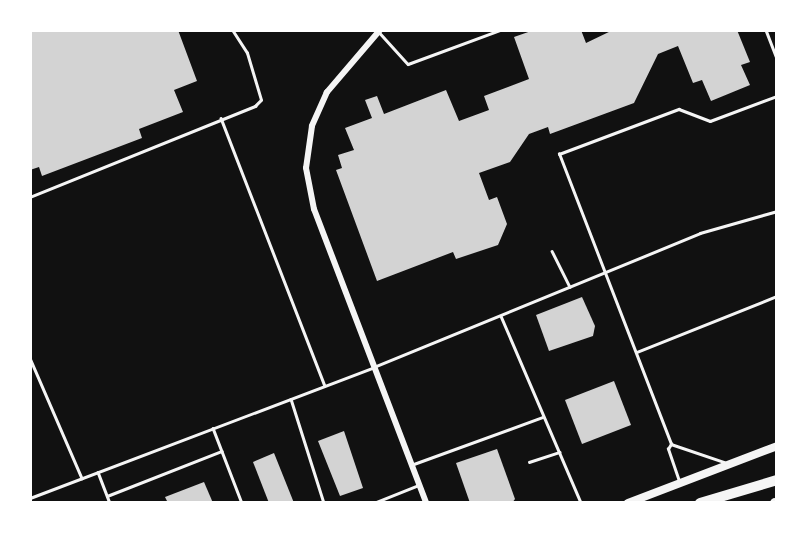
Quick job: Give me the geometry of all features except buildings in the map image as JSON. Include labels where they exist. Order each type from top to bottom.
[{"type":"highway","points":[[700,503],[777,480]]},
{"type":"main road","points":[[628,503],[777,446]]},
{"type":"street","points":[[379,30],[327,92],[312,125],[306,168],[314,209],[426,503]]},
{"type":"lane","points":[[30,197],[261,100],[247,53],[232,30]]},
{"type":"lane","points":[[379,30],[408,64],[500,30]]},
{"type":"lane","points":[[766,30],[777,58]]},
{"type":"lane","points":[[671,444],[559,154],[679,109],[710,121],[777,96]]},
{"type":"lane","points":[[221,118],[325,386]]},
{"type":"lane","points":[[30,498],[374,367],[700,233],[777,211]]},
{"type":"lane","points":[[552,251],[570,287]]},
{"type":"lane","points":[[636,352],[777,296]]},
{"type":"lane","points":[[501,316],[581,503]]},
{"type":"lane","points":[[30,358],[82,478]]},
{"type":"lane","points":[[291,399],[324,503]]},
{"type":"lane","points":[[411,465],[544,417]]},
{"type":"lane","points":[[213,428],[242,503]]},
{"type":"lane","points":[[671,444],[730,464]]},
{"type":"lane","points":[[671,444],[668,449],[680,483]]},
{"type":"lane","points":[[107,496],[222,451]]},
{"type":"lane","points":[[529,462],[559,452]]},
{"type":"lane","points":[[98,472],[110,503]]},
{"type":"lane","points":[[374,503],[419,485]]}]
